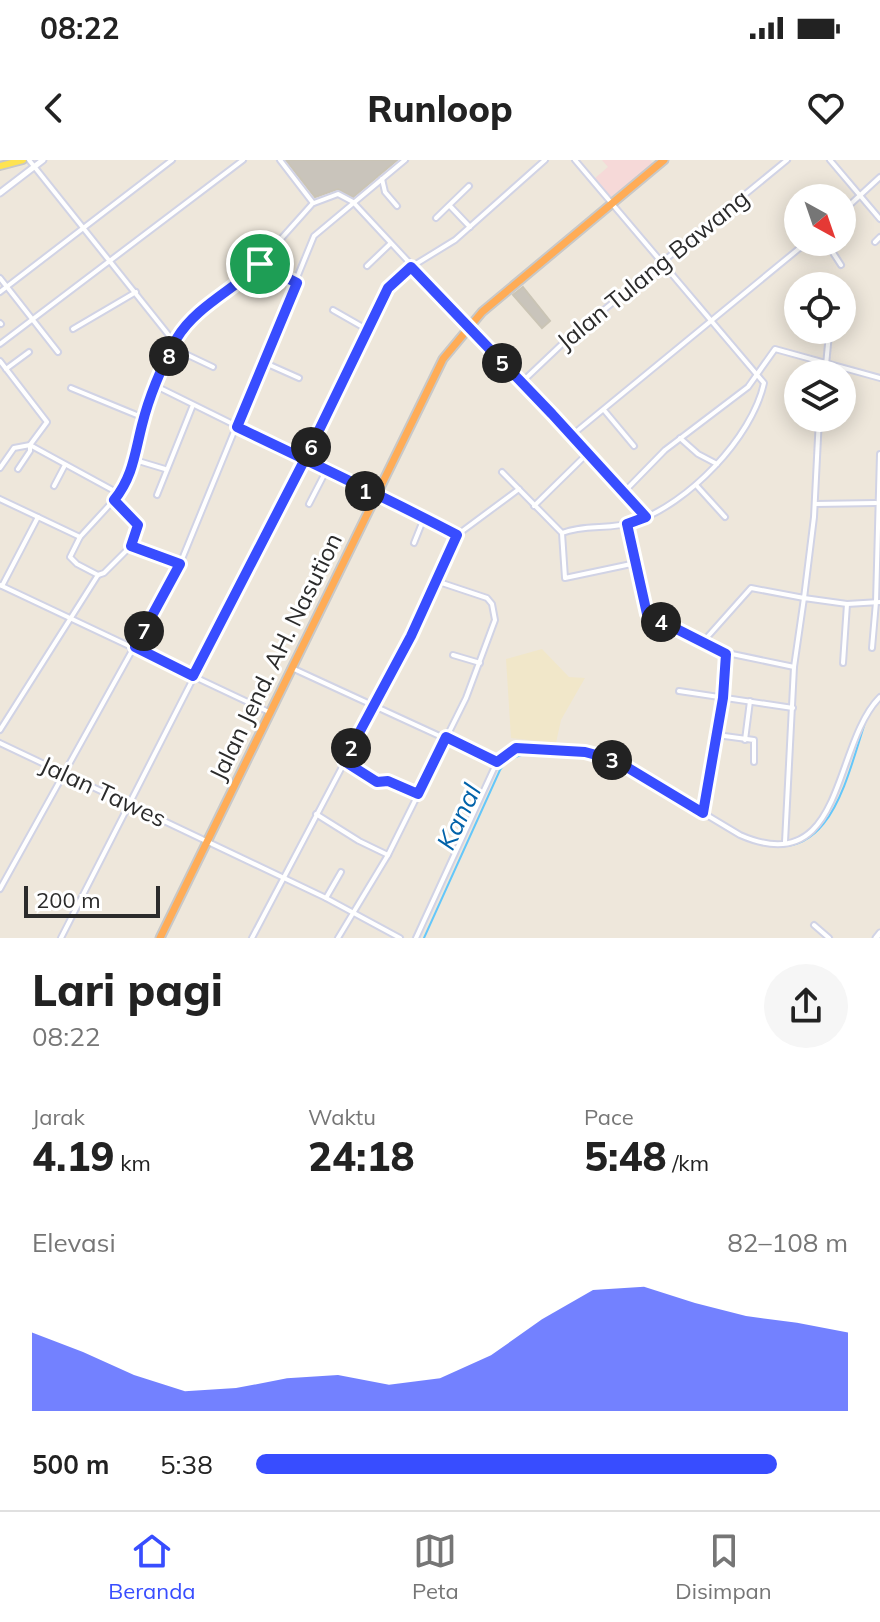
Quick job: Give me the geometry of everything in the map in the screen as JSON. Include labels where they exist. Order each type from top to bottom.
[{"type":"highway","name":"Jalan Jend. AH. Nasution","points":[[160,938],[432,380],[467,327],[664,160]]},
{"type":"main road","points":[[0,166],[23,160]]},
{"type":"main road","points":[[0,193],[43,160]]},
{"type":"main road","points":[[876,938],[880,933]]},
{"type":"street","points":[[29,160],[85,226],[174,346],[213,367]]},
{"type":"street","points":[[0,292],[172,160]]},
{"type":"street","points":[[0,344],[243,160]]},
{"type":"street","points":[[280,160],[313,203]]},
{"type":"street","points":[[0,889],[180,564],[314,236],[405,160]]},
{"type":"street","points":[[61,938],[305,459],[388,288],[411,267],[451,244],[545,160]]},
{"type":"street","points":[[562,533],[578,528],[627,524],[646,517],[696,485],[717,464],[740,432],[760,397],[764,383],[575,160]]},
{"type":"street","name":"Jalan Tulang Bawang","points":[[521,383],[561,345],[787,160]]},
{"type":"street","points":[[830,160],[880,219]]},
{"type":"street","points":[[856,200],[880,177]]},
{"type":"street","points":[[382,179],[385,192],[397,206]]},
{"type":"street","points":[[436,218],[469,186]]},
{"type":"street","points":[[98,575],[71,559],[80,537],[119,494],[135,460],[144,418],[174,346],[191,320],[240,284],[313,203],[335,194],[341,194],[353,202],[646,517]]},
{"type":"street","points":[[449,205],[470,227]]},
{"type":"street","points":[[875,242],[880,237]]},
{"type":"street","points":[[367,266],[390,244]]},
{"type":"street","points":[[572,435],[790,256]]},
{"type":"street","points":[[835,256],[841,265]]},
{"type":"street","points":[[260,264],[297,283]]},
{"type":"street","points":[[0,278],[58,352]]},
{"type":"street","points":[[73,329],[136,292]]},
{"type":"street","points":[[333,310],[368,330]]},
{"type":"street","points":[[624,492],[680,438],[748,387],[775,349],[809,360]]},
{"type":"street","points":[[6,369],[29,352]]},
{"type":"street","points":[[0,361],[47,422],[18,469]]},
{"type":"street","points":[[263,362],[299,378]]},
{"type":"street","points":[[856,372],[880,378]]},
{"type":"street","points":[[156,386],[457,535]]},
{"type":"street","points":[[71,388],[144,418]]},
{"type":"street","points":[[157,495],[193,405]]},
{"type":"street","points":[[604,410],[634,446]]},
{"type":"street","points":[[785,842],[794,667],[815,504],[818,432]]},
{"type":"street","points":[[680,438],[698,454],[717,464]]},
{"type":"street","points":[[0,468],[12,449],[30,445],[119,494]]},
{"type":"street","points":[[534,506],[588,453]]},
{"type":"street","points":[[872,648],[878,602],[880,454]]},
{"type":"street","points":[[135,460],[165,469]]},
{"type":"street","points":[[54,486],[65,465]]},
{"type":"street","points":[[309,504],[326,471]]},
{"type":"street","points":[[502,472],[562,533],[565,578],[636,563]]},
{"type":"street","points":[[696,485],[725,517]]},
{"type":"street","points":[[252,938],[374,705],[457,535],[519,489]]},
{"type":"street","points":[[0,499],[80,537]]},
{"type":"street","points":[[0,730],[98,575],[104,573],[131,546],[138,525],[114,500]]},
{"type":"street","points":[[815,504],[879,503]]},
{"type":"street","points":[[38,517],[1,585],[270,713]]},
{"type":"street","points":[[414,543],[424,518]]},
{"type":"street","points":[[627,524],[647,614],[726,654],[794,667]]},
{"type":"street","points":[[131,546],[180,564]]},
{"type":"street","points":[[338,938],[388,855],[480,663],[495,620],[492,604],[487,598],[436,581]]},
{"type":"street","points":[[702,643],[751,588],[847,604],[878,602]]},
{"type":"street","points":[[843,663],[847,604]]},
{"type":"street","points":[[703,813],[723,698],[726,654]]},
{"type":"street","points":[[453,655],[480,663]]},
{"type":"street","points":[[292,668],[497,762]]},
{"type":"street","points":[[679,691],[793,708]]},
{"type":"street","points":[[416,938],[497,762],[516,748],[585,752],[615,760],[760,844],[785,842],[799,839],[825,818],[860,723],[880,697]]},
{"type":"street","points":[[745,740],[750,701]]},
{"type":"street","points":[[717,735],[756,743],[754,762]]},
{"type":"street","name":"Jalan Tawes","points":[[0,743],[326,898],[400,938]]},
{"type":"street","points":[[344,761],[377,782],[388,781],[418,794]]},
{"type":"street","points":[[316,814],[388,855]]},
{"type":"street","points":[[326,898],[341,872]]},
{"type":"street","points":[[814,925],[829,938]]},
{"type":"shaded area","points":[[602,160],[650,160],[653,163],[610,198],[594,179],[608,167]]},
{"type":"shaded area","points":[[542,649],[569,677],[585,678],[561,720],[556,743],[511,738],[506,659]]},
{"type":"building","points":[[286,160],[397,160],[353,197],[338,189],[315,197]]},
{"type":"building","points":[[523,287],[550,321],[542,328],[513,295]]},
{"type":"waterway","name":"Kanal","points":[[748,839],[776,846],[799,843],[817,831],[831,813],[842,790],[867,717]]},
{"type":"waterway","name":"Kanal","points":[[424,938],[500,770],[508,761],[519,756],[549,752],[596,757],[626,769],[679,801]]},
{"type":"route","points":[[260,264],[240,284],[191,320],[177,338],[144,418],[130,474],[114,500],[138,525],[136,540],[131,546],[180,564],[135,647],[193,676],[305,459],[388,288],[411,267],[599,463],[646,517],[627,524],[647,614],[726,654],[723,698],[703,813],[615,760],[585,752],[516,748],[497,762],[446,737],[418,794],[388,781],[377,782],[344,761],[411,636],[457,535],[305,459],[237,427],[297,283],[260,264]]}]
